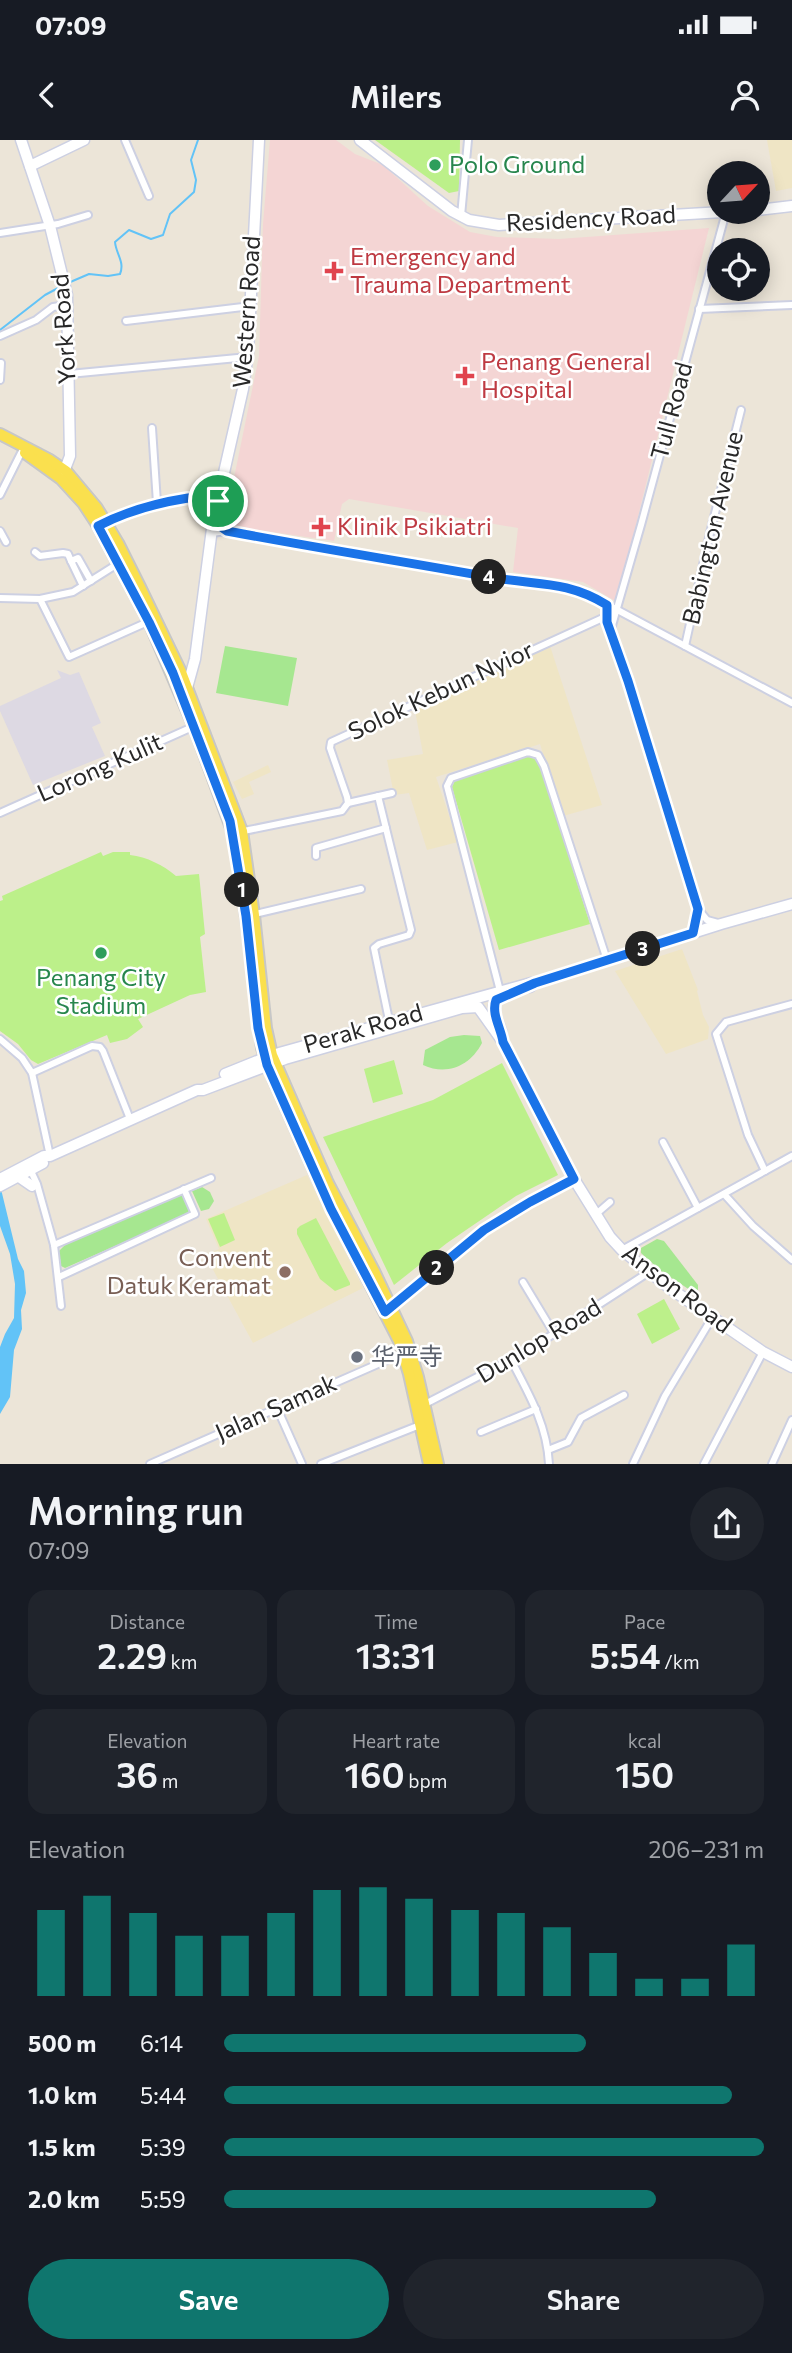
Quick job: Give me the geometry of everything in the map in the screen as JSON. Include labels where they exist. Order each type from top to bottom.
[{"type":"main road","name":"York Road","points":[[21,140],[50,226],[67,300],[70,456],[63,475]]},
{"type":"main road","points":[[30,166],[84,140]]},
{"type":"main road","name":"Western Road","points":[[187,688],[195,659],[213,521],[248,357],[259,140]]},
{"type":"main road","name":"Residency Road","points":[[360,140],[469,220],[499,225],[707,213]]},
{"type":"main road","points":[[770,209],[792,206]]},
{"type":"main road","points":[[0,434],[42,455],[63,475],[102,524],[187,688],[197,725]]},
{"type":"main road","points":[[0,442],[63,475]]},
{"type":"main road","points":[[102,524],[119,564],[153,620],[238,832],[270,1060],[388,1309],[407,1340],[438,1464]]},
{"type":"main road","name":"Perak Road","points":[[503,1042],[495,1014],[496,1000],[535,983],[792,904]]},
{"type":"main road","name":"Perak Road","points":[[393,1027],[500,991],[535,983]]},
{"type":"main road","name":"Perak Road","points":[[2,1182],[52,1152],[197,1090],[200,1085],[270,1060],[474,1006],[483,1011],[495,1034],[503,1042]]},
{"type":"main road","name":"Anson Road","points":[[503,1042],[574,1179],[595,1215],[622,1250],[712,1318],[763,1352],[792,1367]]},
{"type":"main road","points":[[23,1171],[35,1189]]},
{"type":"main road","points":[[388,1309],[414,1391],[429,1464]]},
{"type":"street","points":[[125,140],[149,196]]},
{"type":"street","points":[[461,216],[468,140]]},
{"type":"street","points":[[0,233],[50,226],[88,215]]},
{"type":"street","name":"Tull Road","points":[[611,629],[721,224]]},
{"type":"street","points":[[0,336],[36,320],[67,300]]},
{"type":"street","points":[[699,309],[792,305]]},
{"type":"street","points":[[126,321],[251,306]]},
{"type":"street","points":[[69,374],[248,357]]},
{"type":"street","points":[[0,380],[1,363]]},
{"type":"street","name":"Babington Avenue","points":[[685,646],[741,410]]},
{"type":"street","points":[[152,428],[157,503]]},
{"type":"street","points":[[0,495],[22,452]]},
{"type":"street","points":[[102,524],[157,503],[188,498],[218,501]]},
{"type":"street","points":[[213,521],[227,531]]},
{"type":"street","points":[[0,531],[6,542]]},
{"type":"street","points":[[211,534],[227,531],[510,580],[573,588],[590,594],[617,611],[792,703]]},
{"type":"street","points":[[35,552],[40,556],[62,552],[68,554],[83,586]]},
{"type":"street","points":[[71,561],[78,558],[81,560],[91,581]]},
{"type":"street","points":[[0,598],[40,599],[73,592],[119,564]]},
{"type":"street","points":[[40,599],[69,657],[153,620]]},
{"type":"street","points":[[607,605],[606,617],[698,909],[707,920],[721,924]]},
{"type":"street","name":"Solok Kebun Nyior","points":[[348,803],[330,748],[331,741],[606,617]]},
{"type":"street","name":"Lorong Kulit","points":[[0,813],[197,725]]},
{"type":"street","points":[[500,991],[447,792],[447,783],[451,778],[528,752],[538,755],[544,766],[607,960]]},
{"type":"street","points":[[238,832],[342,811],[348,803],[392,793]]},
{"type":"street","points":[[378,796],[411,930],[409,935],[374,948],[393,1027]]},
{"type":"street","points":[[316,856],[316,848],[386,828]]},
{"type":"street","points":[[250,916],[362,889]]},
{"type":"street","points":[[693,933],[698,909]]},
{"type":"street","points":[[765,1171],[748,1135],[716,1034],[726,1021],[791,1004],[792,1013]]},
{"type":"street","points":[[0,1039],[22,1058],[32,1073],[52,1152]]},
{"type":"street","points":[[32,1073],[92,1046],[100,1047],[130,1119]]},
{"type":"street","points":[[663,1142],[698,1208]]},
{"type":"street","points":[[622,1250],[792,1156]]},
{"type":"street","points":[[54,1245],[211,1178]]},
{"type":"street","points":[[388,1309],[484,1230],[574,1179]]},
{"type":"street","points":[[35,1189],[54,1245],[61,1306]]},
{"type":"street","points":[[59,1277],[195,1214],[184,1189]]},
{"type":"street","points":[[724,1194],[753,1226],[792,1260]]},
{"type":"street","points":[[595,1215],[610,1202]]},
{"type":"street","name":"Dunlop Road","points":[[425,1404],[555,1335],[649,1272]]},
{"type":"street","points":[[523,1282],[555,1335]]},
{"type":"street","points":[[633,1464],[664,1396],[712,1318]]},
{"type":"street","points":[[704,1464],[763,1352]]},
{"type":"street","name":"Jalan Samak","points":[[150,1464],[160,1462],[403,1353]]},
{"type":"street","points":[[511,1360],[544,1430],[549,1464]]},
{"type":"street","points":[[548,1450],[568,1442],[580,1420],[621,1396]]},
{"type":"street","points":[[277,1408],[302,1464]]},
{"type":"street","points":[[481,1432],[536,1409]]},
{"type":"street","points":[[772,1464],[792,1420]]},
{"type":"street","points":[[321,1464],[420,1425]]},
{"type":"shaded area","name":"Penang General Hospital","points":[[270,140],[336,140],[355,154],[383,165],[428,206],[470,232],[497,237],[559,239],[709,228],[617,602],[583,582],[513,572],[518,528],[349,499],[342,504],[334,541],[238,527],[230,523],[227,512],[259,356],[263,224]]},
{"type":"shaded area","points":[[767,140],[792,140],[792,188],[776,191]]},
{"type":"shaded area","points":[[550,646],[602,805],[563,816],[540,744],[436,777],[458,842],[427,850],[409,793],[394,795],[387,760],[423,754],[414,705]]},
{"type":"shaded area","points":[[57,670],[70,675],[79,672],[101,723],[92,727],[105,756],[33,785],[0,706],[61,678]]},
{"type":"shaded area","points":[[268,765],[271,772],[249,782],[254,794],[242,799],[233,782]]},
{"type":"shaded area","points":[[682,949],[709,1027],[708,1039],[666,1054],[615,971]]},
{"type":"shaded area","name":"Convent Datuk Keramat","points":[[307,1175],[363,1288],[253,1343],[205,1255],[219,1249],[206,1219]]},
{"type":"green space","name":"Polo Ground","points":[[375,140],[460,140],[459,191],[449,193]]},
{"type":"green space","points":[[225,646],[297,658],[288,706],[216,693]]},
{"type":"green space","points":[[527,756],[533,757],[540,765],[590,924],[499,950],[452,787],[455,780]]},
{"type":"green space","name":"Penang City Stadium","points":[[101,852],[103,856],[113,852],[130,852],[130,855],[154,862],[176,876],[199,874],[205,934],[200,937],[206,992],[190,995],[138,1019],[143,1027],[127,1039],[110,1043],[107,1035],[38,1064],[0,1031],[0,901],[3,900],[2,896]]},
{"type":"green space","points":[[480,1036],[482,1043],[471,1058],[449,1069],[423,1065],[425,1050],[450,1037]]},
{"type":"green space","points":[[394,1060],[403,1094],[373,1103],[364,1069]]},
{"type":"green space","points":[[502,1063],[558,1175],[516,1196],[447,1243],[394,1285],[323,1137],[433,1100]]},
{"type":"green space","points":[[202,1187],[210,1192],[214,1201],[209,1209],[201,1211],[192,1191]]},
{"type":"green space","points":[[180,1195],[184,1197],[188,1214],[65,1268],[61,1266],[59,1251],[65,1245]]},
{"type":"green space","points":[[224,1213],[235,1240],[220,1247],[208,1219]]},
{"type":"green space","points":[[316,1218],[350,1283],[335,1291],[320,1279],[297,1234],[300,1226]]},
{"type":"green space","points":[[657,1239],[664,1241],[698,1285],[698,1290],[693,1292],[661,1271],[641,1253],[641,1248]]},
{"type":"green space","points":[[664,1299],[680,1329],[652,1344],[637,1314]]},
{"type":"water","points":[[0,1185],[18,1259],[24,1271],[26,1293],[21,1310],[22,1329],[14,1350],[10,1397],[0,1414],[0,1347],[14,1318],[15,1284],[10,1254],[0,1226]]},
{"type":"waterway","points":[[68,283],[89,274],[120,274],[121,262],[115,242],[129,230],[151,239],[163,235],[170,214],[194,192],[196,180],[191,160],[198,140]]},
{"type":"waterway","points":[[0,330],[45,295],[60,287]]},
{"type":"place","name":"Polo Ground","points":[[435,165]]},
{"type":"place","name":"Emergency and Trauma Department","points":[[334,271]]},
{"type":"place","name":"Penang General Hospital","points":[[465,376]]},
{"type":"place","name":"Klinik Psikiatri","points":[[321,527]]},
{"type":"place","name":"Penang City Stadium","points":[[101,953]]},
{"type":"place","name":"Convent Datuk Keramat","points":[[285,1272]]},
{"type":"place","name":"华严寺","points":[[357,1357]]},
{"type":"route","points":[[188,498],[218,501],[213,521],[227,531],[510,580],[573,588],[590,594],[607,605],[607,622],[628,681],[698,909],[693,933],[535,983],[496,1000],[495,1014],[503,1042],[574,1179],[484,1230],[385,1312],[331,1209],[267,1065],[258,1028],[246,916],[230,821],[173,673],[98,526],[157,503],[188,498]]}]
